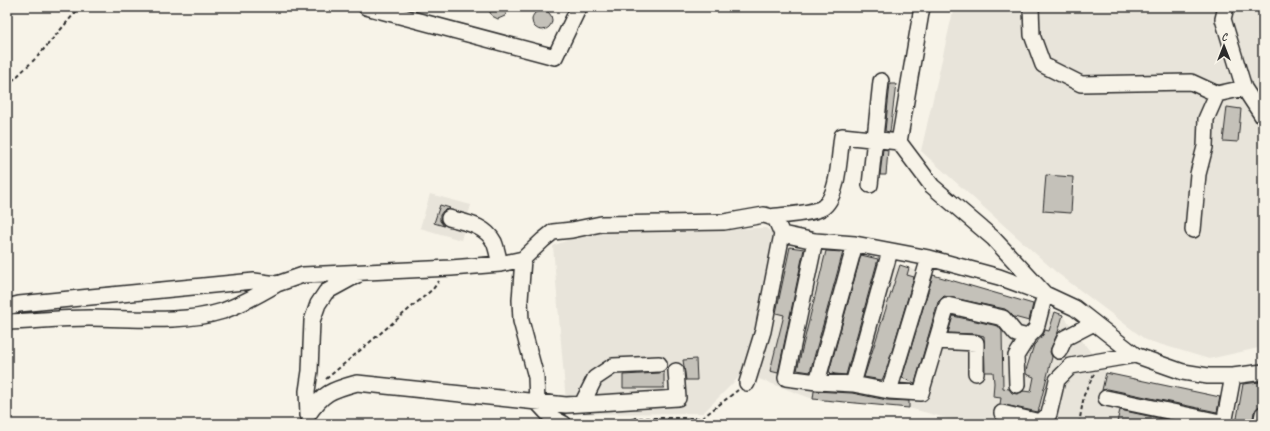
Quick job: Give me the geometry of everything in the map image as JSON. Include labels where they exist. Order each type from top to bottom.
[{"type":"lane","points":[[366,7],[555,57],[578,7]]},
{"type":"lane","points":[[899,142],[922,7]]},
{"type":"lane","points":[[1031,7],[1032,35],[1043,65],[1081,84],[1191,82],[1217,94],[1244,88]]},
{"type":"lane","points":[[1226,7],[1223,19],[1244,88],[1263,117]]},
{"type":"lane","points":[[870,185],[881,81]]},
{"type":"lane","points":[[1193,230],[1198,174],[1205,147],[1206,119],[1217,94]]},
{"type":"lane","points":[[770,217],[806,212],[822,208],[831,200],[835,189],[842,136],[899,142],[932,186],[993,238],[1045,294]]},
{"type":"lane","points":[[7,322],[56,318],[152,319],[195,317],[222,311],[253,299],[277,284],[303,275],[451,268],[500,264],[523,259],[553,232],[601,224],[724,222],[764,215],[775,218],[782,234],[762,331],[747,383]]},
{"type":"lane","points":[[449,218],[482,228],[494,243],[500,264]]},
{"type":"lane","points":[[782,234],[815,241],[855,244],[929,258],[999,277],[1045,294],[1075,308],[1135,355],[1183,372],[1208,376],[1233,376],[1263,372]]},
{"type":"lane","points":[[815,241],[786,378],[817,382],[853,384],[889,391],[921,393],[947,305],[1003,318],[1016,334],[1028,337]]},
{"type":"lane","points":[[817,382],[855,244]]},
{"type":"lane","points":[[853,384],[890,251]]},
{"type":"lane","points":[[889,391],[929,258]]},
{"type":"lane","points":[[523,259],[520,321],[536,377],[537,402],[551,417],[564,424]]},
{"type":"lane","points":[[361,273],[326,292],[318,304],[312,322],[310,371],[307,391],[308,415],[318,400],[336,389],[357,383],[566,405],[678,398],[676,371]]},
{"type":"lane","points":[[7,307],[19,304],[254,281],[277,284]]},
{"type":"lane","points":[[1017,385],[1016,356],[1028,337],[1036,329],[1045,294]]},
{"type":"lane","points":[[1059,351],[1065,338],[1094,323]]},
{"type":"lane","points":[[936,342],[976,343],[976,373]]},
{"type":"lane","points":[[1002,413],[1040,422],[1049,414],[1057,380],[1072,366],[1135,355]]},
{"type":"lane","points":[[582,404],[595,378],[613,366],[659,364]]},
{"type":"lane","points":[[1106,398],[1225,423],[1233,376]]},
{"type":"lane","points":[[1261,424],[1263,414]]},
{"type":"path","points":[[7,86],[38,56],[80,7]]},
{"type":"path","points":[[325,380],[433,289],[451,268]]},
{"type":"path","points":[[1079,424],[1084,395],[1101,361]]},
{"type":"path","points":[[627,424],[635,418],[702,418],[747,383]]},
{"type":"shaded area","points":[[954,7],[1263,7],[1263,347],[1209,359],[1146,340],[1056,272],[921,151]]},
{"type":"shaded area","points":[[430,194],[471,205],[461,240],[420,228]]},
{"type":"shaded area","points":[[766,228],[790,247],[809,250],[827,247],[859,254],[1040,306],[1063,315],[1106,373],[1224,398],[1244,379],[1263,376],[1263,424],[968,424],[909,408],[813,399],[743,373],[703,413],[567,414],[553,246],[589,231]]},
{"type":"building","points":[[487,7],[509,7],[505,16],[498,19],[492,16]]},
{"type":"building","points":[[538,10],[546,10],[552,16],[552,24],[546,30],[538,30],[532,24],[532,16]]},
{"type":"building","points":[[890,84],[896,84],[890,132],[885,131]]},
{"type":"building","points":[[1227,107],[1241,109],[1238,142],[1223,141]]},
{"type":"building","points":[[883,149],[888,150],[886,175],[880,175]]},
{"type":"building","points":[[1046,175],[1073,177],[1071,213],[1043,211]]},
{"type":"building","points":[[440,205],[450,208],[443,211],[440,215],[440,221],[444,226],[434,223]]},
{"type":"building","points":[[790,247],[804,249],[778,373],[770,371],[784,315],[776,313]]},
{"type":"building","points":[[826,251],[843,252],[810,372],[797,370]]},
{"type":"building","points":[[861,255],[878,259],[846,375],[835,374],[829,372]]},
{"type":"building","points":[[900,265],[909,268],[907,275],[914,277],[886,371],[882,380],[864,377]]},
{"type":"building","points":[[933,275],[1033,304],[1029,321],[1014,317],[1005,309],[944,296],[938,302],[915,383],[902,378]]},
{"type":"building","points":[[1055,312],[1063,315],[1051,348],[1050,352],[1052,357],[1038,412],[1000,404],[1001,398],[993,397],[993,372],[985,372],[984,336],[976,334],[948,333],[953,316],[998,326],[1002,331],[1003,388],[1009,389],[1012,393],[1017,394],[1023,391],[1031,392],[1034,377],[1026,374],[1026,370],[1034,345],[1043,335],[1045,330],[1049,331]]},
{"type":"building","points":[[696,359],[697,380],[686,380],[683,360]]},
{"type":"building","points":[[664,372],[664,388],[623,388],[623,375]]},
{"type":"building","points":[[1106,373],[1220,397],[1217,412],[1108,389],[1102,390]]},
{"type":"building","points":[[1263,382],[1260,406],[1254,412],[1252,424],[1236,424],[1243,384]]},
{"type":"building","points":[[814,391],[852,393],[887,400],[909,401],[909,408],[813,399]]},
{"type":"building","points":[[1120,410],[1186,424],[1128,424],[1117,422]]}]
